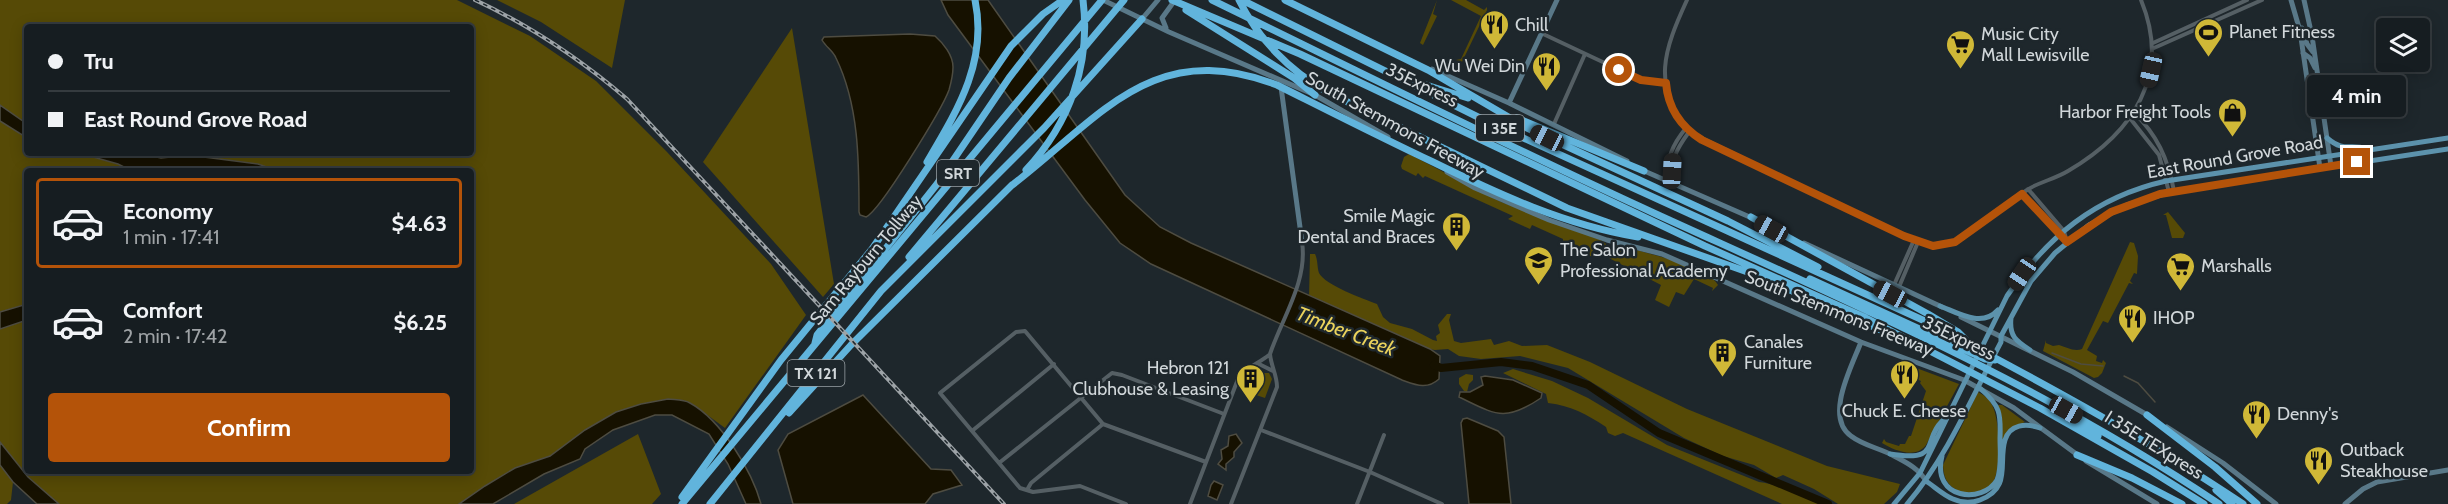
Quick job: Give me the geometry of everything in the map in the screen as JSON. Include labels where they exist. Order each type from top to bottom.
[{"type":"highway","points":[[677,504],[781,360],[872,249],[954,117],[974,69],[978,37],[975,0]]},
{"type":"highway","points":[[903,202],[948,140],[1011,45],[1043,14],[1063,0]]},
{"type":"highway","points":[[814,346],[817,335],[937,184],[1009,78],[1070,0]]},
{"type":"highway","points":[[751,455],[851,345],[1011,186],[1048,144],[1073,96],[1083,58],[1085,37],[1083,0]]},
{"type":"highway","name":"Sam Rayburn Tollway","points":[[814,346],[1103,0]]},
{"type":"highway","name":"Sam Rayburn Tollway","points":[[881,291],[1124,0]]},
{"type":"highway","name":"35Express","points":[[1212,0],[1607,192],[1773,267],[2010,379]]},
{"type":"highway","points":[[1241,0],[1255,26],[1279,56],[1317,86],[1515,185],[1567,208],[1756,275],[1963,367]]},
{"type":"highway","name":"South Stemmons Freeway","points":[[1241,0],[1610,179],[1857,289],[1970,344],[2196,473],[2243,504]]},
{"type":"highway","points":[[1286,0],[1428,70],[1527,128],[1728,221],[1857,289]]},
{"type":"highway","points":[[1292,0],[1302,7]]},
{"type":"highway","points":[[1173,2],[1294,78],[1316,95]]},
{"type":"highway","name":"South Stemmons Freeway","points":[[1173,2],[1320,63],[1704,246],[1845,308],[1963,367],[2153,472],[2204,504]]},
{"type":"highway","points":[[881,291],[1044,128],[1142,19]]},
{"type":"highway","points":[[1011,186],[1099,111],[1126,92],[1146,82],[1175,74],[1214,70],[1246,74],[1277,85],[1386,140],[1510,197],[1594,228],[1658,241]]},
{"type":"highway","points":[[1390,74],[1461,95],[1644,171]]},
{"type":"highway","points":[[1751,217],[1928,314],[1958,332],[1970,344]]},
{"type":"highway","points":[[1773,267],[1784,269],[1852,297],[1985,359],[2000,361]]},
{"type":"highway","name":"TX 121","points":[[710,504],[881,291]]},
{"type":"highway","name":"TX 121","points":[[682,504],[814,346]]},
{"type":"highway","points":[[2010,379],[2153,472]]},
{"type":"highway","name":"I 35E TEXpress","points":[[2010,379],[2123,442],[2219,504]]},
{"type":"highway","points":[[2147,415],[2215,467],[2257,504]]},
{"type":"highway","points":[[2077,454],[2132,478],[2182,504]]},
{"type":"highway","points":[[2196,473],[2232,504]]},
{"type":"main road","name":"South Stemmons Freeway","points":[[1103,0],[1169,32],[1316,95],[1474,188],[1549,220],[1684,263],[1758,298],[1861,342],[1964,380],[2014,408],[2077,454],[2157,504]]},
{"type":"main road","points":[[1142,19],[1158,0]]},
{"type":"main road","points":[[1286,0],[1554,124],[1644,171],[1751,217],[1940,306],[1990,334],[2030,350]]},
{"type":"main road","points":[[1509,103],[1557,0]]},
{"type":"main road","points":[[2291,0],[2307,44],[2315,55]]},
{"type":"main road","points":[[2304,0],[2319,77],[2331,166]]},
{"type":"main road","points":[[1169,32],[1163,26],[1162,18],[1173,2]]},
{"type":"main road","points":[[2297,19],[2320,168]]},
{"type":"main road","points":[[2303,53],[2313,63],[2319,77]]},
{"type":"main road","points":[[1280,79],[1302,242]]},
{"type":"main road","points":[[2327,138],[2340,147],[2358,146],[2369,150]]},
{"type":"main road","name":"East Round Grove Road","points":[[1894,504],[1920,472],[1950,416],[2007,296],[2032,261],[2061,233],[2112,199],[2125,193],[2169,181],[2448,138]]},
{"type":"main road","name":"East Round Grove Road","points":[[1907,504],[1926,481],[1944,450],[2012,315],[2042,266],[2067,242],[2111,212],[2172,191],[2448,149]]},
{"type":"main road","points":[[1940,306],[1982,320],[1996,313],[2007,296]]},
{"type":"main road","points":[[2012,315],[2011,334],[2015,340],[2189,439],[2276,504]]},
{"type":"main road","points":[[1861,342],[1841,397],[1840,420],[1843,428],[1852,437],[1890,454],[1920,472],[1926,481],[1958,501],[1971,502],[1985,498],[1993,492],[2004,471],[2005,441],[2009,433],[2022,424],[2040,428]]},
{"type":"main road","points":[[1944,450],[1940,475],[1945,487],[1954,495],[1962,498],[1975,498],[1987,492],[1996,482],[2000,453],[2000,413],[1993,400],[1981,389]]},
{"type":"main road","points":[[1890,454],[1909,457],[1922,454],[1927,450],[1942,421],[1950,416]]},
{"type":"main road","points":[[2345,504],[2363,489],[2377,482],[2448,470]]},
{"type":"street","points":[[1687,0],[1673,32],[1667,53],[1666,83],[1671,107],[1687,130],[1916,241],[1933,246],[1955,242],[2028,189],[2066,173],[2109,141],[2133,112],[2148,85],[2153,46],[2151,28],[2141,0]]},
{"type":"street","points":[[2153,46],[2247,0]]},
{"type":"street","points":[[2153,46],[2262,0]]},
{"type":"street","points":[[1541,33],[1641,80],[1666,83]]},
{"type":"street","points":[[1554,124],[1585,54]]},
{"type":"street","points":[[2133,112],[2159,142],[2172,191]]},
{"type":"street","points":[[2129,117],[2159,155],[2169,181]]},
{"type":"street","points":[[1667,181],[1667,160],[1670,150],[1687,130]]},
{"type":"street","points":[[1674,184],[1673,159],[1687,130]]},
{"type":"street","points":[[2028,189],[2067,242]]},
{"type":"street","points":[[2022,194],[2061,233]]},
{"type":"street","points":[[1896,286],[1916,241]]},
{"type":"street","points":[[1231,504],[1277,387],[1277,378],[1270,354],[1301,275],[1304,252],[1302,242]]},
{"type":"street","points":[[1125,504],[1080,486],[1033,492],[1020,488],[940,393],[1021,331],[1028,333],[1103,423],[1206,462]]},
{"type":"street","points":[[1190,504],[1238,379],[1244,369],[1258,364],[1270,354]]},
{"type":"street","points":[[972,431],[1054,364]]},
{"type":"street","points":[[1258,364],[1274,372]]},
{"type":"street","points":[[999,463],[1108,374],[1122,375],[1224,414]]},
{"type":"street","points":[[1027,490],[1031,483],[1103,423]]},
{"type":"street","points":[[1261,430],[1370,472],[1442,504]]},
{"type":"street","points":[[1357,504],[1384,435]]},
{"type":"shaded area","points":[[0,0],[457,0],[530,36],[596,81],[667,152],[771,264],[806,315],[725,428],[691,403],[668,399],[641,404],[616,412],[585,430],[550,456],[515,468],[459,504],[59,504],[26,474],[474,474],[474,168],[269,168],[258,164],[203,156],[474,156],[474,24],[24,24],[24,122],[0,105]]},
{"type":"shaded area","points":[[497,0],[625,0],[612,68],[541,22]]},
{"type":"shaded area","points":[[1437,0],[1433,14],[1437,16],[1423,45],[1420,43]]},
{"type":"shaded area","points":[[1451,0],[1466,0],[1484,10],[1487,7],[1462,62],[1456,60],[1461,59],[1481,16]]},
{"type":"shaded area","points":[[792,28],[834,284],[823,297],[703,162]]},
{"type":"shaded area","points":[[0,121],[24,136],[24,156],[94,156],[127,168],[24,168],[24,305],[0,312]]},
{"type":"shaded area","points":[[1409,154],[1501,202],[1601,240],[1606,244],[1601,256],[1569,256],[1563,239],[1532,225],[1530,229],[1508,219],[1513,216],[1425,176],[1423,178],[1418,173],[1416,176],[1402,169],[1404,157]]},
{"type":"shaded area","points":[[152,156],[180,156],[161,158]]},
{"type":"shaded area","points":[[2168,212],[2185,233],[2183,238],[2172,238],[2166,215],[2163,215]]},
{"type":"shaded area","points":[[2130,242],[2134,243],[2138,256],[2137,274],[2134,273],[2130,281],[2133,284],[2129,283],[2108,323],[2103,321],[2087,350],[2097,356],[2096,361],[2102,363],[2103,360],[2106,363],[2102,373],[2094,378],[2043,351],[2046,340],[2046,343],[2053,346],[2059,345],[2073,350],[2082,349]]},
{"type":"shaded area","points":[[1616,245],[1687,266],[1712,278],[1718,285],[1712,291],[1713,288],[1694,279],[1684,295],[1676,292],[1669,307],[1655,300],[1661,285],[1607,257],[1612,247]]},
{"type":"shaded area","points":[[1310,254],[1315,254],[1319,273],[1323,278],[1345,291],[1377,304],[1383,317],[1390,323],[1412,329],[1437,341],[1436,336],[1440,333],[1438,325],[1447,314],[1451,314],[1449,320],[1454,341],[1461,343],[1491,339],[1494,345],[1509,341],[1522,346],[1547,345],[1590,362],[1687,409],[1827,466],[1900,484],[1897,492],[1884,504],[1838,504],[1814,489],[1783,475],[1776,478],[1754,465],[1723,456],[1684,438],[1568,368],[1520,356],[1481,359],[1459,356],[1448,349],[1422,348],[1309,298]]},
{"type":"shaded area","points":[[24,320],[24,472],[0,442],[0,329]]},
{"type":"shaded area","points":[[1903,363],[1959,384],[1926,445],[1917,452],[1911,453],[1893,449],[1882,443],[1884,439],[1886,442],[1899,446],[1905,444],[1911,436],[1926,391],[1921,381],[1902,373],[1901,377],[1899,375]]},
{"type":"shaded area","points":[[1255,368],[1262,373],[1269,373],[1272,379],[1265,398],[1242,389],[1250,371]]},
{"type":"shaded area","points":[[1513,369],[1552,381],[1588,398],[1667,445],[1759,482],[1790,490],[1821,504],[1782,504],[1623,433],[1615,436],[1608,433],[1606,427],[1592,418],[1572,408],[1548,403],[1546,394],[1503,373]]},
{"type":"shaded area","points":[[1466,374],[1473,375],[1467,392],[1459,384],[1459,378]]},
{"type":"shaded area","points":[[1978,392],[1989,401],[1995,412],[1999,457],[1992,484],[1984,490],[1966,495],[1949,484],[1943,465]]},
{"type":"shaded area","points":[[1998,405],[2002,405],[2025,422],[2013,427],[2002,450]]},
{"type":"shaded area","points":[[638,434],[661,494],[652,504],[514,504]]},
{"type":"shaded area","points":[[0,465],[13,482],[11,500],[7,504],[0,504]]},
{"type":"water","points":[[941,0],[988,0],[1125,195],[1160,227],[1191,243],[1430,349],[1440,356],[1439,379],[1426,385],[1417,385],[1402,380],[1151,264],[1120,243],[1085,200],[948,15]]},
{"type":"water","points":[[910,34],[935,36],[944,46],[953,63],[949,90],[910,158],[884,197],[866,217],[860,215],[859,212],[858,153],[849,95],[836,58],[822,40],[824,37]]},
{"type":"water","points":[[0,105],[24,122],[24,136],[0,121]]},
{"type":"water","points":[[90,156],[161,158],[203,156],[258,164],[269,168],[126,168]]},
{"type":"water","points":[[24,305],[24,321],[0,329],[0,312]]},
{"type":"water","points":[[1481,377],[1513,380],[1542,393],[1541,398],[1518,411],[1500,413],[1482,408],[1459,397],[1460,392],[1470,392],[1483,385]]},
{"type":"water","points":[[863,395],[931,469],[951,470],[962,485],[933,494],[925,504],[793,504],[778,450],[788,434]]},
{"type":"water","points":[[668,399],[690,403],[713,421],[743,462],[761,504],[746,504],[728,464],[709,434],[672,415],[655,415],[613,430],[585,449],[580,459],[544,474],[493,504],[459,504],[515,468],[550,456],[585,430],[616,412]]},
{"type":"water","points":[[1467,418],[1498,431],[1504,437],[1511,504],[1469,504],[1461,423]]},
{"type":"water","points":[[1236,434],[1242,443],[1234,452],[1234,457],[1226,464],[1226,470],[1218,464],[1222,459],[1221,450],[1228,446],[1229,436]]},
{"type":"water","points":[[0,442],[24,474],[59,504],[37,504],[13,482],[0,465]]},
{"type":"water","points":[[1214,481],[1223,485],[1217,500],[1208,496]]},
{"type":"waterway","points":[[2052,353],[2081,364],[2103,366]]},
{"type":"waterway","name":"Timber Creek","points":[[1434,365],[1441,368],[1501,362],[1532,366],[1588,385],[1659,433],[1828,504]]},
{"type":"waterway","points":[[2124,376],[2138,383],[2155,402]]},
{"type":"railway","points":[[475,0],[554,44],[627,99],[1004,504]]},
{"type":"place","name":"Chill","points":[[1494,50]]},
{"type":"place","name":"Planet Fitness","points":[[2208,58]]},
{"type":"place","name":"Music City Mall Lewisville","points":[[1960,70]]},
{"type":"place","name":"Wu Wei Din","points":[[1546,92]]},
{"type":"place","name":"Harbor Freight Tools","points":[[2232,138]]},
{"type":"place","name":"Smile Magic Dental and Braces","points":[[1456,252]]},
{"type":"place","name":"The Salon Professional Academy","points":[[1539,286]]},
{"type":"place","name":"Marshalls","points":[[2180,292]]},
{"type":"place","name":"IHOP","points":[[2132,344]]},
{"type":"place","name":"Canales Furniture","points":[[1723,378]]},
{"type":"place","name":"Chuck E. Cheese","points":[[1904,400]]},
{"type":"place","name":"Hebron 121 Clubhouse & Leasing","points":[[1250,404]]},
{"type":"place","name":"Denny's","points":[[2256,440]]},
{"type":"place","name":"Outback Steakhouse","points":[[2319,486]]},
{"type":"route","points":[[1619,70],[1641,80],[1666,83],[1671,107],[1689,132],[1702,140],[1904,236],[1933,246],[1955,242],[1962,238],[2022,194],[2067,242],[2111,212],[2160,194],[2357,162]]}]
